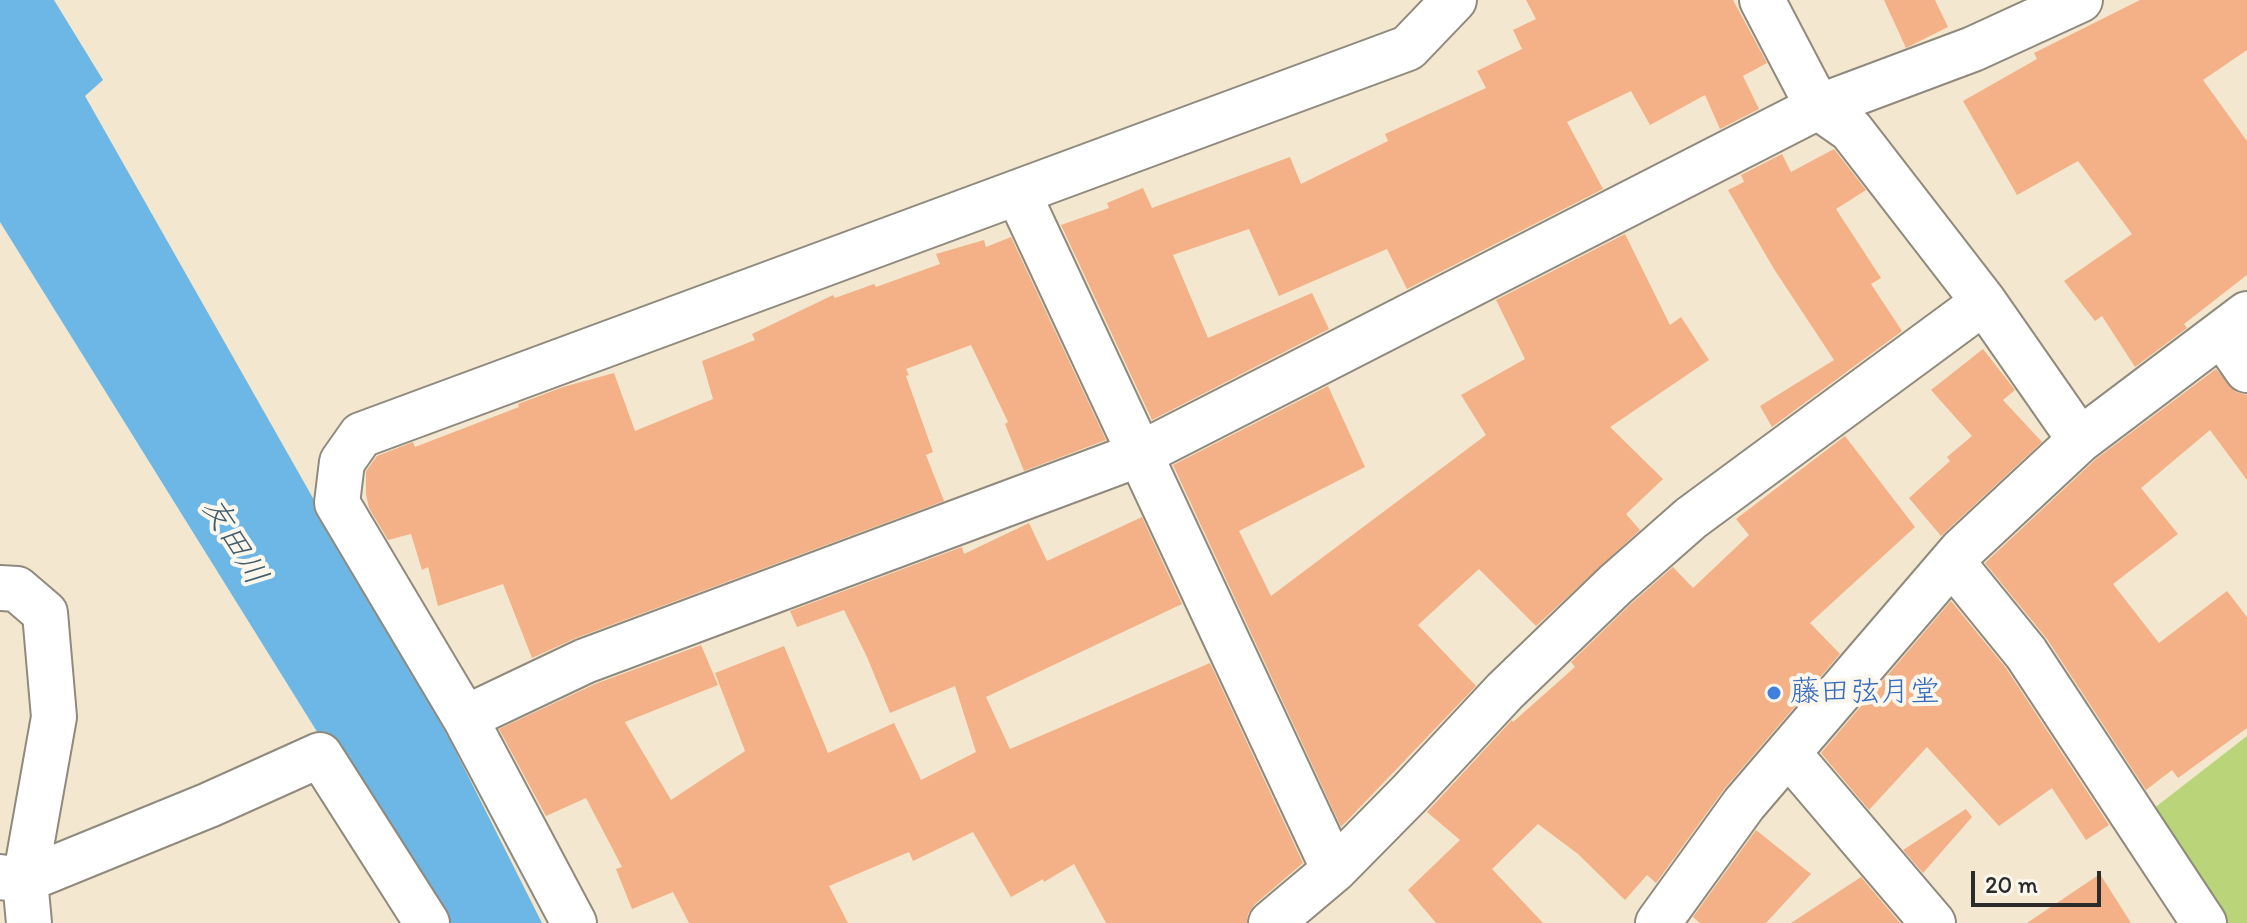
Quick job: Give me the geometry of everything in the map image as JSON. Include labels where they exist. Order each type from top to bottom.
[{"type":"street","points":[[574,923],[465,718],[337,503],[342,462],[361,435],[1408,48],[1454,0]]},
{"type":"street","points":[[1762,0],[1818,107],[1851,130],[1984,302],[2080,440]]},
{"type":"street","points":[[465,718],[585,661],[1140,454],[1818,107],[1973,49],[2080,0]]},
{"type":"street","points":[[1018,193],[1334,870]]},
{"type":"street","points":[[1271,923],[1334,870],[1505,691],[1616,584],[1691,518],[1984,302]]},
{"type":"street","points":[[1658,923],[1744,804],[1952,562],[2080,440],[2234,324],[2247,370]]},
{"type":"street","points":[[1952,562],[2026,653],[2204,923]]},
{"type":"street","points":[[0,588],[17,589],[45,613],[54,717],[13,879],[29,923]]},
{"type":"street","points":[[1788,753],[1933,923]]},
{"type":"street","points":[[13,879],[209,805],[320,755],[427,923]]},
{"type":"green space","points":[[2247,736],[2247,923],[2218,923],[2144,816]]},
{"type":"water","name":"友田川","points":[[0,0],[54,0],[103,80],[85,96],[449,738],[542,923],[436,923],[0,222]]},
{"type":"building","points":[[1526,0],[1733,0],[1767,63],[1743,76],[1759,109],[1720,129],[1705,95],[1650,125],[1631,91],[1567,122],[1603,189],[1407,289],[1387,249],[1279,296],[1249,229],[1173,255],[1208,338],[1312,293],[1329,329],[1152,420],[1061,225],[1109,208],[1107,203],[1143,188],[1152,208],[1290,157],[1301,184],[1388,141],[1385,134],[1486,88],[1477,71],[1522,49],[1513,30],[1536,19]]},
{"type":"building","points":[[1884,0],[1935,0],[1948,27],[1906,48]]},
{"type":"building","points":[[2140,0],[2247,0],[2247,50],[2203,80],[2247,141],[2247,275],[2184,324],[2187,328],[2135,367],[2102,316],[2095,321],[2064,281],[2132,234],[2078,161],[2017,195],[1963,101],[2037,59],[2034,53]]},
{"type":"building","points":[[1834,149],[1866,190],[1836,209],[1881,278],[1871,284],[1902,331],[1772,427],[1760,406],[1834,360],[1774,269],[1728,190],[1744,182],[1741,175],[1782,154],[1791,172]]},
{"type":"building","points":[[1625,234],[1670,325],[1681,317],[1709,360],[1610,427],[1663,479],[1626,514],[1640,530],[1536,626],[1479,569],[1418,625],[1476,686],[1341,827],[1173,465],[1328,386],[1365,467],[1239,531],[1271,596],[1486,435],[1461,395],[1525,359],[1496,300]]},
{"type":"building","points":[[1011,237],[1106,440],[1024,471],[1005,424],[1008,422],[971,345],[906,369],[933,452],[926,455],[944,501],[576,638],[532,658],[503,584],[438,606],[428,567],[422,570],[411,534],[388,540],[369,508],[366,471],[377,456],[413,442],[415,447],[563,387],[614,373],[635,431],[713,399],[702,361],[755,340],[752,334],[833,295],[835,298],[874,284],[876,287],[940,264],[936,254],[984,240],[986,247]]},
{"type":"building","points":[[1983,349],[2015,390],[2003,400],[2042,442],[1941,536],[1909,498],[1950,461],[1947,457],[1972,436],[1931,390]]},
{"type":"building","points":[[2216,369],[2236,392],[2247,395],[2247,480],[2210,430],[2141,488],[2178,534],[2113,584],[2159,643],[2227,591],[2247,617],[2247,728],[2178,778],[2172,770],[2146,790],[2047,639],[1985,563],[2096,459]]},
{"type":"building","points":[[1845,436],[1915,527],[1810,623],[1840,654],[1725,788],[1656,883],[1647,875],[1625,900],[1578,854],[1538,824],[1492,869],[1543,923],[1436,923],[1408,890],[1460,840],[1427,812],[1512,720],[1575,667],[1571,662],[1633,602],[1673,567],[1693,588],[1749,535],[1736,519]]},
{"type":"building","points":[[1142,517],[1182,604],[986,697],[1010,749],[1210,663],[1303,863],[1255,904],[1248,914],[1247,923],[1106,923],[1074,864],[1011,897],[973,832],[913,861],[909,852],[829,886],[848,923],[689,923],[673,892],[632,909],[616,869],[622,867],[586,798],[546,816],[499,729],[595,684],[701,645],[718,685],[625,722],[671,800],[745,751],[715,673],[784,646],[828,753],[894,723],[921,780],[976,752],[955,686],[890,713],[844,610],[797,627],[790,611],[962,547],[964,554],[1029,523],[1047,561]]},
{"type":"building","points":[[1951,601],[2006,668],[2109,825],[2086,840],[2052,788],[1999,826],[1927,747],[1869,810],[1821,753]]},
{"type":"building","points":[[1966,809],[1972,817],[1923,873],[1903,850]]},
{"type":"building","points":[[1756,830],[1811,874],[1766,923],[1700,923],[1693,917]]},
{"type":"building","points":[[2100,874],[2131,923],[2027,923]]},
{"type":"building","points":[[1861,877],[1900,923],[1791,923]]},
{"type":"place","name":"藤田弦月堂","points":[[1774,693]]}]
